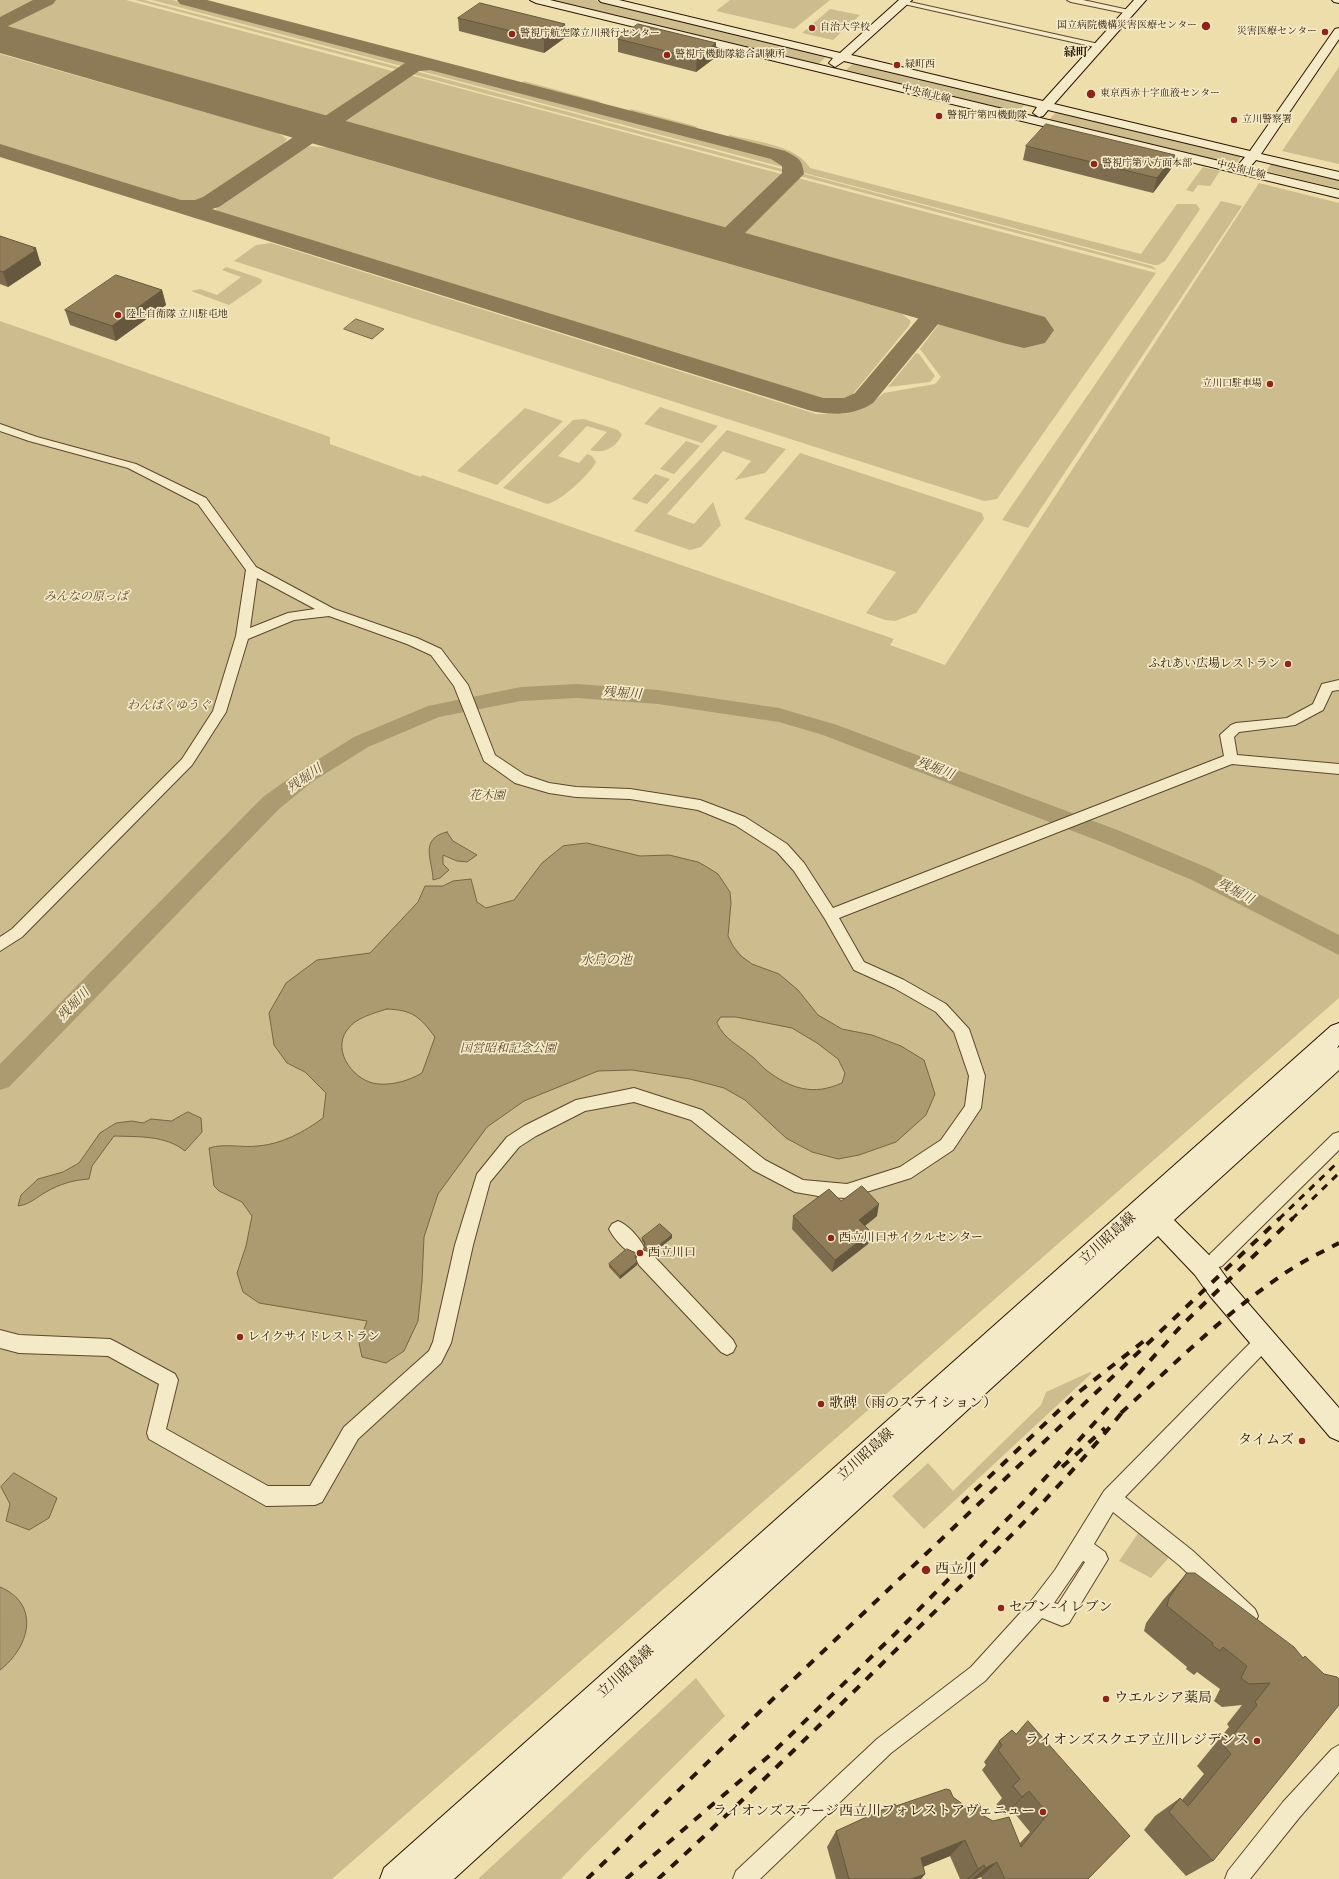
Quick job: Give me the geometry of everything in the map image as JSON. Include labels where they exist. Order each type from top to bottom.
[{"type":"main road","name":"中央南北線","points":[[536,0],[1339,194]]},
{"type":"main road","name":"中央南北線","points":[[605,0],[1339,176]]},
{"type":"main road","points":[[1033,120],[1140,0]]},
{"type":"main road","points":[[827,70],[905,1]]},
{"type":"main road","points":[[1260,157],[1339,31]]},
{"type":"main road","points":[[1239,170],[1260,157],[1339,50]]},
{"type":"main road","name":"立川昭島線","points":[[431,1879],[1150,1214],[1339,1032]]},
{"type":"main road","name":"立川昭島線","points":[[395,1879],[1150,1214],[1339,1056]]},
{"type":"main road","points":[[1150,1214],[1175,1236],[1204,1266],[1219,1288],[1339,1428]]},
{"type":"street","points":[[1071,0],[1130,12]]},
{"type":"street","points":[[905,1],[1099,46]]},
{"type":"street","points":[[0,427],[33,439],[132,466],[202,501],[252,570],[330,612],[397,636],[436,652],[462,685],[461,688],[489,758],[520,779],[549,788],[576,792],[630,794],[700,805],[740,821],[782,848],[799,867],[830,915],[859,966],[899,984],[940,1008],[961,1029],[977,1076],[973,1108],[947,1145],[905,1173],[847,1191],[832,1191],[801,1187],[759,1165],[696,1115],[634,1095],[582,1105],[530,1131],[513,1142],[482,1179],[464,1245],[442,1343],[436,1357],[351,1433],[315,1495],[266,1496],[156,1432],[169,1380],[110,1348],[18,1344],[0,1339]]},
{"type":"street","points":[[0,945],[17,933],[187,762],[219,712],[242,636],[252,570]]},
{"type":"street","points":[[242,636],[292,616],[330,612]]},
{"type":"street","points":[[1231,760],[1226,735],[1236,728],[1290,722],[1318,707],[1327,687],[1339,685]]},
{"type":"street","points":[[830,915],[958,863],[1169,782],[1231,760],[1339,769]]},
{"type":"street","points":[[1216,1260],[1339,1139]]},
{"type":"street","points":[[618,1229],[727,1346]]},
{"type":"street","points":[[744,1879],[884,1746],[978,1674],[1039,1607],[1062,1577],[1111,1498],[1264,1341]]},
{"type":"street","points":[[1111,1498],[1186,1558],[1264,1630]]},
{"type":"street","points":[[1236,1879],[1290,1810],[1339,1756]]},
{"type":"green space","points":[[0,0],[41,0],[0,21]]},
{"type":"green space","points":[[50,0],[126,0],[396,72],[336,113],[327,116],[320,116],[7,28],[4,25]]},
{"type":"green space","points":[[135,0],[144,0],[402,68],[399,70]]},
{"type":"green space","points":[[152,0],[172,0],[402,61],[407,64],[405,67]]},
{"type":"green space","points":[[544,0],[594,0],[827,56],[816,66]]},
{"type":"green space","points":[[730,0],[830,0],[794,29],[716,11]]},
{"type":"green space","points":[[830,9],[860,15],[833,40],[802,33]]},
{"type":"green space","points":[[0,54],[278,133],[287,139],[284,143],[203,199],[190,203],[182,201],[0,145]]},
{"type":"green space","points":[[855,62],[1026,103],[1016,114],[845,71]]},
{"type":"green space","points":[[427,67],[766,156],[779,161],[786,168],[413,69]]},
{"type":"green space","points":[[1339,67],[1339,164],[1282,151]]},
{"type":"green space","points":[[411,70],[786,170],[786,173],[408,73]]},
{"type":"green space","points":[[406,74],[785,175],[733,225],[723,228],[341,121],[343,116]]},
{"type":"green space","points":[[524,81],[601,102],[591,104],[519,85]]},
{"type":"green space","points":[[631,109],[699,127],[687,129],[631,114],[629,112]]},
{"type":"green space","points":[[1057,111],[1242,155],[1235,166],[1048,121]]},
{"type":"green space","points":[[729,135],[774,145],[785,149],[804,160],[810,168],[1141,254],[1177,204],[1196,204],[1200,209],[1165,261],[1158,265],[1154,265],[797,171],[797,167],[784,156],[776,152],[731,141],[729,139]]},
{"type":"green space","points":[[310,146],[328,148],[902,314],[911,321],[909,326],[852,395],[845,398],[824,401],[218,212],[216,209],[218,205],[302,149]]},
{"type":"green space","points":[[1272,163],[1339,180],[1339,189],[1266,171]]},
{"type":"green space","points":[[1203,167],[1220,171],[1210,186],[1198,185],[1193,192],[1186,190]]},
{"type":"green space","points":[[797,172],[1152,266],[1157,270],[796,175]]},
{"type":"green space","points":[[794,177],[1156,273],[997,499],[984,501],[234,261],[256,245],[271,243],[816,414],[843,414],[851,412],[869,405],[884,393],[935,384],[941,377],[920,349],[939,324],[1013,344],[1035,317],[742,233],[742,229]]},
{"type":"green space","name":"国営昭和記念公園","points":[[1259,183],[1339,203],[1339,998],[332,1879],[0,1879],[0,321],[330,437],[330,444],[421,477],[422,475],[894,639],[890,645],[945,665]]},
{"type":"green space","points":[[1221,201],[1242,206],[1028,528],[1002,520]]},
{"type":"green space","points":[[226,267],[259,278],[262,280],[261,283],[229,305],[191,291],[200,289],[217,295],[241,277],[222,270]]},
{"type":"green space","points":[[916,353],[919,354],[935,376],[930,382],[888,387]]},
{"type":"green space","points":[[660,407],[718,426],[702,443],[644,424]]},
{"type":"green space","points":[[525,408],[563,421],[497,485],[457,471]]},
{"type":"green space","points":[[584,419],[618,430],[622,435],[619,440],[609,449],[600,451],[590,450],[607,432],[587,426],[558,456],[579,463],[587,454],[592,456],[596,462],[588,473],[567,493],[547,504],[503,488],[573,420]]},
{"type":"green space","points":[[727,430],[786,449],[765,473],[735,480],[751,461],[723,451],[667,514],[694,524],[713,502],[721,525],[701,547],[690,550],[634,531]]},
{"type":"green space","points":[[686,441],[700,446],[674,474],[660,469]]},
{"type":"green space","points":[[800,453],[982,513],[984,519],[916,613],[895,621],[885,620],[866,613],[896,572],[744,519]]},
{"type":"green space","points":[[655,474],[670,479],[647,504],[632,499]]},
{"type":"green space","points":[[1090,1372],[1092,1373],[924,1529],[892,1496],[928,1463],[953,1491],[1041,1405],[1046,1392]]},
{"type":"green space","points":[[1141,1529],[1171,1555],[1151,1578],[1119,1561]]},
{"type":"green space","points":[[696,1678],[725,1716],[561,1879],[478,1879]]},
{"type":"water","points":[[356,319],[384,329],[372,339],[344,329]]},
{"type":"water","points":[[447,832],[453,841],[477,855],[467,862],[457,861],[443,855],[443,864],[449,870],[440,878],[433,880],[429,852],[430,845],[438,835]]},
{"type":"water","name":"水鳥の池","points":[[587,843],[640,856],[669,855],[698,862],[718,874],[730,892],[731,903],[728,936],[733,946],[741,956],[752,964],[779,974],[798,990],[818,1015],[842,1029],[872,1035],[901,1046],[924,1060],[935,1094],[926,1115],[896,1142],[859,1155],[838,1159],[812,1152],[786,1138],[745,1100],[724,1088],[690,1079],[632,1070],[598,1071],[524,1101],[487,1127],[438,1194],[424,1237],[422,1282],[418,1321],[404,1351],[386,1363],[362,1357],[359,1343],[367,1321],[259,1303],[243,1292],[237,1273],[246,1246],[252,1216],[242,1202],[219,1191],[214,1186],[209,1148],[221,1146],[258,1146],[276,1143],[308,1128],[323,1118],[326,1093],[305,1072],[287,1063],[274,1045],[269,1013],[286,983],[317,960],[370,953],[418,902],[425,886],[443,886],[453,881],[471,879],[477,902],[486,908],[514,900],[542,863],[563,846]],"holes":[[[387,1009],[410,1013],[425,1024],[435,1037],[422,1073],[401,1082],[378,1084],[369,1082],[354,1072],[344,1056],[342,1047],[343,1039],[350,1026],[365,1016]],[[721,1017],[736,1017],[792,1028],[817,1043],[838,1059],[845,1073],[842,1083],[831,1087],[812,1090],[793,1086],[784,1082],[775,1077],[727,1038],[717,1023]]]},
{"type":"water","points":[[188,1112],[201,1118],[202,1132],[185,1151],[160,1139],[114,1136],[92,1166],[89,1179],[72,1181],[56,1187],[30,1202],[18,1206],[21,1195],[38,1179],[63,1172],[79,1163],[100,1133],[116,1123],[132,1121],[143,1123],[151,1119],[171,1121]]},
{"type":"water","points":[[14,1473],[57,1498],[49,1518],[29,1530],[6,1521],[10,1504],[1,1487]]},
{"type":"water","points":[[0,1587],[13,1595],[22,1604],[26,1615],[27,1626],[24,1638],[18,1650],[10,1661],[0,1670]]},
{"type":"building","points":[[480,3],[565,24],[544,39],[458,18]]},
{"type":"building","points":[[638,24],[716,43],[697,59],[618,39]]},
{"type":"building","points":[[1046,124],[1175,155],[1157,178],[1026,146]]},
{"type":"building","points":[[0,236],[36,248],[33,249],[36,250],[3,272],[0,271]]},
{"type":"building","points":[[116,275],[162,290],[112,326],[65,310]]},
{"type":"building","name":"西立川口サイクルセンター","points":[[862,1186],[879,1204],[859,1220],[871,1232],[835,1260],[793,1216],[829,1189],[841,1201]]},
{"type":"building","points":[[660,1224],[672,1235],[653,1250],[644,1247],[645,1243],[642,1238]]},
{"type":"building","points":[[627,1249],[636,1253],[635,1257],[637,1262],[620,1276],[609,1264]]},
{"type":"building","points":[[1187,1573],[1195,1573],[1294,1647],[1303,1658],[1305,1656],[1324,1674],[1337,1677],[1339,1679],[1339,1705],[1213,1861],[1169,1812],[1180,1798],[1188,1806],[1231,1754],[1224,1746],[1257,1705],[1255,1702],[1270,1683],[1249,1684],[1241,1678],[1247,1666],[1223,1647],[1220,1651],[1212,1645],[1213,1643],[1167,1606],[1169,1598]]},
{"type":"building","name":"ライオンズステージ西立川フォレストアヴェニュー","points":[[1028,1721],[1130,1836],[1088,1879],[1005,1879],[997,1862],[985,1868],[984,1865],[978,1869],[965,1840],[921,1858],[925,1874],[911,1879],[849,1879],[836,1831],[895,1804],[896,1806],[946,1789],[950,1790],[953,1797],[965,1806],[979,1803],[984,1816],[993,1821],[1009,1817],[1021,1847],[1048,1814],[1029,1791],[1022,1797],[1013,1786],[1020,1779],[998,1750],[1002,1745],[999,1741],[1012,1730],[1016,1734]]},
{"type":"waterway","name":"残堀川","points":[[0,1080],[271,803],[305,777],[361,742],[435,711],[521,694],[577,691],[658,697],[779,715],[830,730],[1112,837],[1200,874],[1339,946]]},
{"type":"taxiway","points":[[0,24],[47,0]]},
{"type":"taxiway","points":[[186,0],[431,64]]},
{"type":"taxiway","points":[[180,206],[197,207],[211,202],[412,67],[431,64]]},
{"type":"taxiway","points":[[431,64],[778,155],[792,163],[793,174],[721,244]]},
{"type":"taxiway","points":[[0,150],[817,405],[829,407],[853,404],[864,398],[941,306]]},
{"type":"runway","points":[[0,38],[1024,330]]},
{"type":"railway","points":[[1279,1219],[1339,1161]]},
{"type":"railway","points":[[1292,1219],[1339,1173]]},
{"type":"railway","points":[[587,1879],[774,1698],[1280,1218]]},
{"type":"railway","points":[[626,1879],[769,1756],[896,1633],[1022,1504],[1181,1326],[1293,1218]]},
{"type":"railway","points":[[1123,1411],[1197,1342],[1257,1293],[1293,1268],[1339,1243]]},
{"type":"railway","points":[[962,1503],[1075,1395],[1149,1337]]},
{"type":"railway","points":[[658,1879],[781,1763],[988,1559],[1044,1501],[1123,1411]]},
{"type":"railway","points":[[1062,1467],[1105,1428]]},
{"type":"place","name":"国立病院機構災害医療センター","points":[[1206,26]]},
{"type":"place","name":"自治大学校","points":[[812,28]]},
{"type":"place","name":"災害医療センター","points":[[1325,32]]},
{"type":"place","name":"警視庁航空隊立川飛行センター","points":[[512,34]]},
{"type":"place","name":"警視庁機動隊総合訓練所","points":[[667,55]]},
{"type":"place","name":"緑町西","points":[[897,65]]},
{"type":"place","name":"東京西赤十字血液センター","points":[[1091,94]]},
{"type":"place","name":"警視庁第四機動隊","points":[[939,116]]},
{"type":"place","name":"立川警察署","points":[[1234,120]]},
{"type":"place","name":"警視庁第八方面本部","points":[[1094,164]]},
{"type":"place","name":"陸上自衛隊 立川駐屯地","points":[[118,315]]},
{"type":"place","name":"立川口駐車場","points":[[1270,384]]},
{"type":"place","name":"ふれあい広場レストラン","points":[[1288,664]]},
{"type":"place","name":"西立川口サイクルセンター","points":[[831,1238]]},
{"type":"place","name":"西立川口","points":[[640,1253]]},
{"type":"place","name":"レイクサイドレストラン","points":[[240,1337]]},
{"type":"place","name":"歌碑（雨のステイション）","points":[[821,1404]]},
{"type":"place","name":"タイムズ","points":[[1302,1441]]},
{"type":"place","name":"西立川","points":[[926,1570]]},
{"type":"place","name":"セブン-イレブン","points":[[1001,1608]]},
{"type":"place","name":"ウエルシア薬局","points":[[1106,1699]]},
{"type":"place","name":"ライオンズスクエア立川レジデンス","points":[[1257,1741]]},
{"type":"place","name":"ライオンズステージ西立川フォレストアヴェニュー","points":[[1043,1812]]},
{"type":"district","name":"緑町","points":[[1076,53]]},
{"type":"park label","name":"みんなの原っぱ","points":[[86,597]]},
{"type":"park label","name":"わんぱくゆうぐ","points":[[169,706]]},
{"type":"park label","name":"花木園","points":[[487,796]]}]
